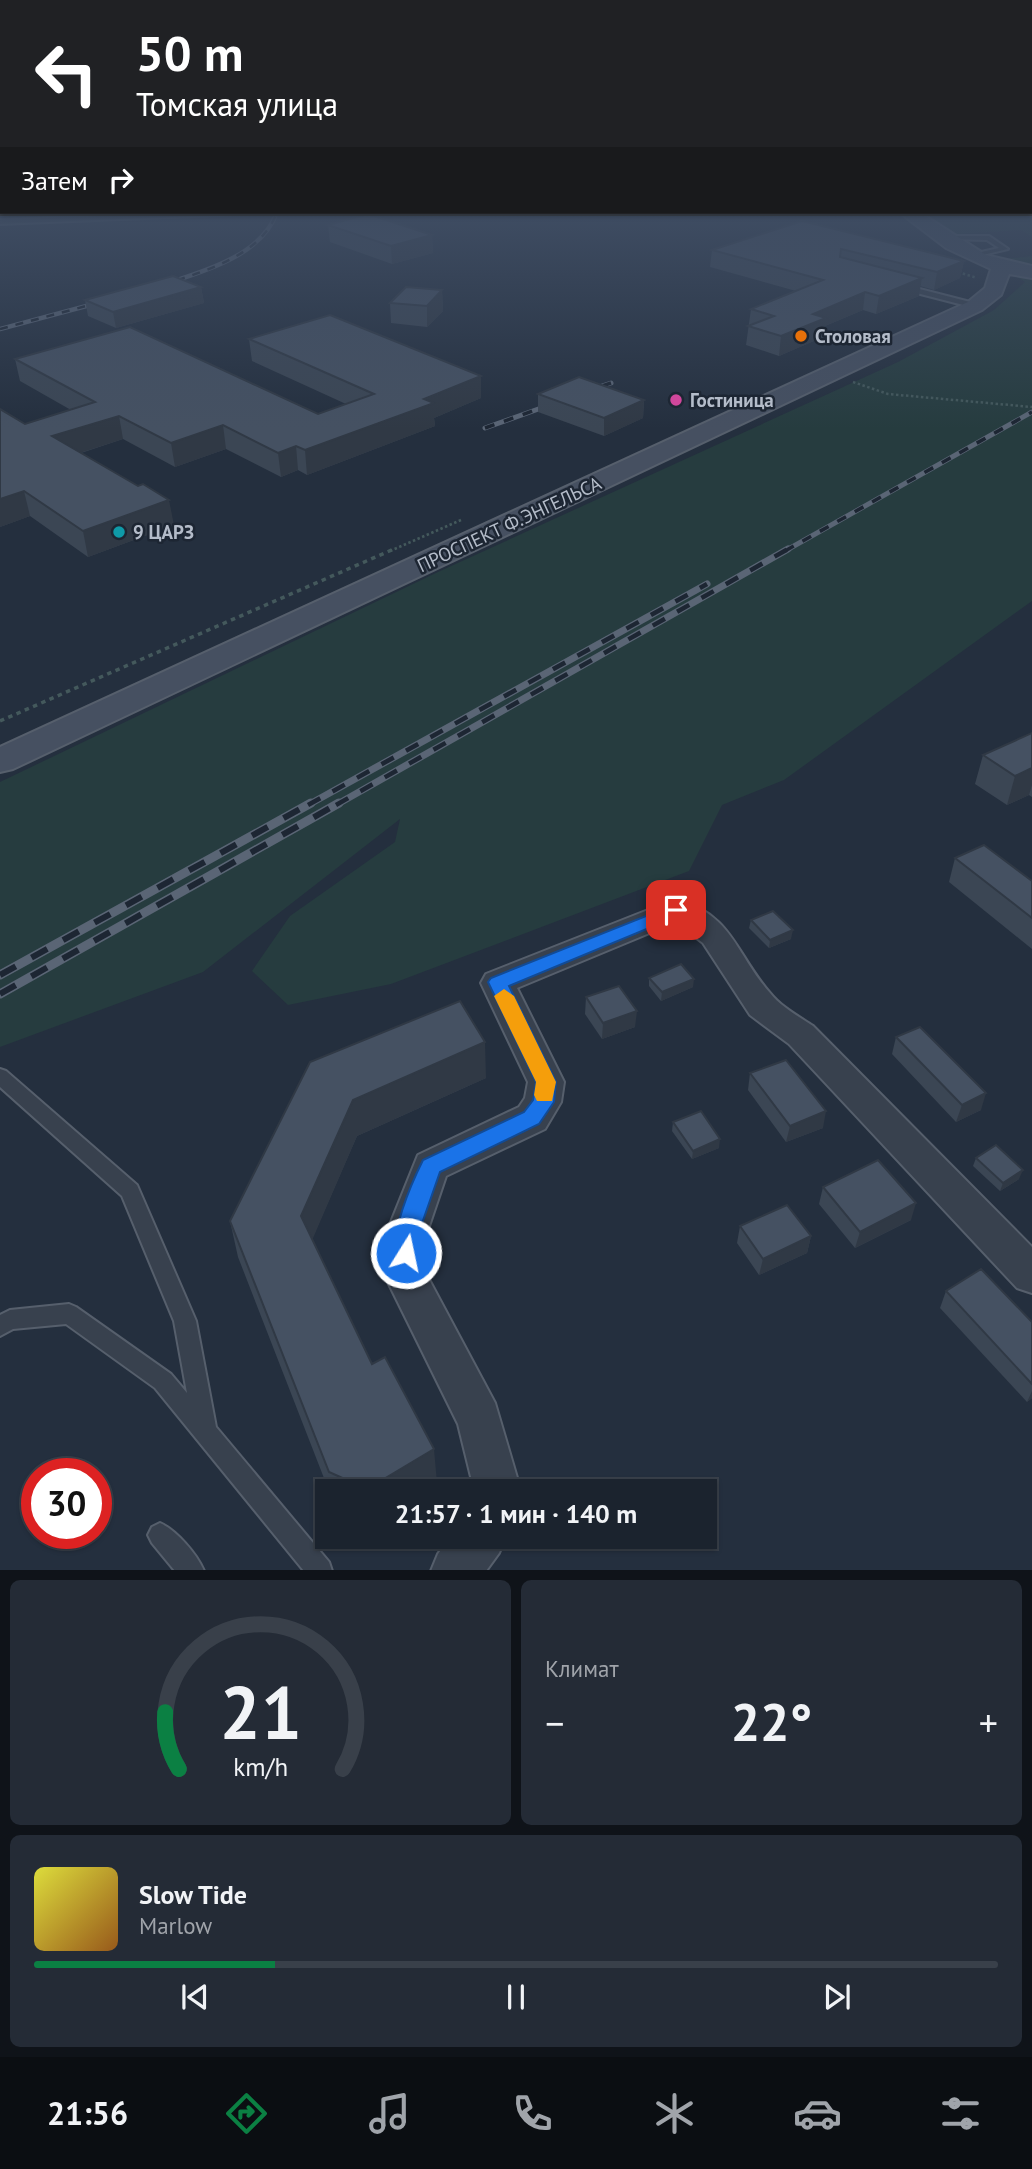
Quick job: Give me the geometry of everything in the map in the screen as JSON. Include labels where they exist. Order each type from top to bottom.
[{"type":"street","name":"ПРОСПЕКТ Ф.ЭНГЕЛЬСА","points":[[0,761],[830,374],[964,303],[994,291],[997,282]]},
{"type":"street","points":[[494,1479],[479,1419],[404,1274],[407,1232],[431,1166],[532,1118],[543,1102],[546,1082],[498,982],[676,910],[694,915],[707,925],[758,1003],[801,1035],[1032,1275]]},
{"type":"street","points":[[455,1570],[472,1549]]},
{"type":"lane","points":[[891,283],[964,303]]},
{"type":"lane","points":[[0,1076],[130,1191],[185,1321],[205,1432]]},
{"type":"lane","points":[[0,1325],[10,1320],[69,1314],[163,1381],[320,1570]]},
{"type":"lane","points":[[160,1535],[192,1570]]},
{"type":"path","points":[[964,303],[982,282]]},
{"type":"path","points":[[830,374],[888,394],[1032,407]]},
{"type":"path","points":[[0,721],[470,516]]},
{"type":"green space","points":[[1025,282],[1032,282],[1032,601],[784,780],[722,805],[689,871],[391,984],[288,1005],[252,971],[290,916],[395,842],[400,819],[203,972],[0,1047],[0,782],[438,572],[898,362],[994,310]]},
{"type":"building","points":[[150,282],[189,282],[201,287],[113,312],[85,300]]},
{"type":"building","points":[[817,282],[912,282],[879,296],[865,292],[813,314],[826,318],[781,336],[748,326],[774,316],[751,309]]},
{"type":"building","points":[[406,287],[442,290],[427,306],[390,303]]},
{"type":"building","points":[[330,315],[481,376],[424,399],[434,403],[305,450],[296,446],[278,453],[223,425],[171,443],[119,416],[52,436],[138,486],[143,484],[169,500],[83,531],[24,491],[0,499],[0,409],[25,424],[95,402],[15,359],[130,327],[318,414],[374,394],[249,339]]},
{"type":"building","points":[[579,377],[644,400],[604,418],[538,394]]},
{"type":"building","points":[[1032,733],[1032,768],[1015,776],[983,755]]},
{"type":"building","points":[[984,845],[1032,881],[1032,918],[955,858]]},
{"type":"building","points":[[773,911],[793,930],[770,940],[751,920]]},
{"type":"building","points":[[681,964],[694,979],[662,992],[649,978]]},
{"type":"building","points":[[619,986],[637,1011],[603,1023],[586,997]]},
{"type":"building","points":[[460,1001],[485,1042],[353,1100],[301,1216],[372,1364],[385,1357],[434,1449],[384,1479],[345,1479],[329,1472],[230,1221],[310,1062]]},
{"type":"building","points":[[920,1027],[986,1093],[962,1105],[896,1037]]},
{"type":"building","points":[[786,1060],[826,1111],[790,1126],[750,1073]]},
{"type":"building","points":[[701,1111],[720,1139],[693,1151],[673,1122]]},
{"type":"building","points":[[996,1145],[1023,1170],[1003,1183],[976,1158]]},
{"type":"building","points":[[878,1160],[916,1203],[860,1232],[823,1187]]},
{"type":"building","points":[[787,1205],[811,1236],[763,1259],[740,1226]]},
{"type":"building","points":[[981,1269],[1032,1322],[1032,1384],[946,1291]]},
{"type":"railway","points":[[162,285],[170,282]]},
{"type":"railway","points":[[0,329],[105,301]]},
{"type":"railway","points":[[584,392],[611,383]]},
{"type":"railway","points":[[485,428],[558,402]]},
{"type":"railway","points":[[785,551],[1032,412]]},
{"type":"railway","points":[[336,805],[788,549]]},
{"type":"railway","points":[[308,805],[707,584]]},
{"type":"railway","points":[[0,975],[311,803]]},
{"type":"railway","points":[[0,994],[339,803]]},
{"type":"slow traffic","points":[[504,996],[546,1082],[544,1095]]},
{"type":"place","name":"Столовая","points":[[801,336]]},
{"type":"place","name":"Гостиница","points":[[676,400]]},
{"type":"place","name":"9 ЦАРЗ","points":[[119,532]]},
{"type":"route","points":[[406,1253],[407,1232],[431,1166],[532,1118],[543,1102],[546,1082],[498,982],[676,910]]}]
